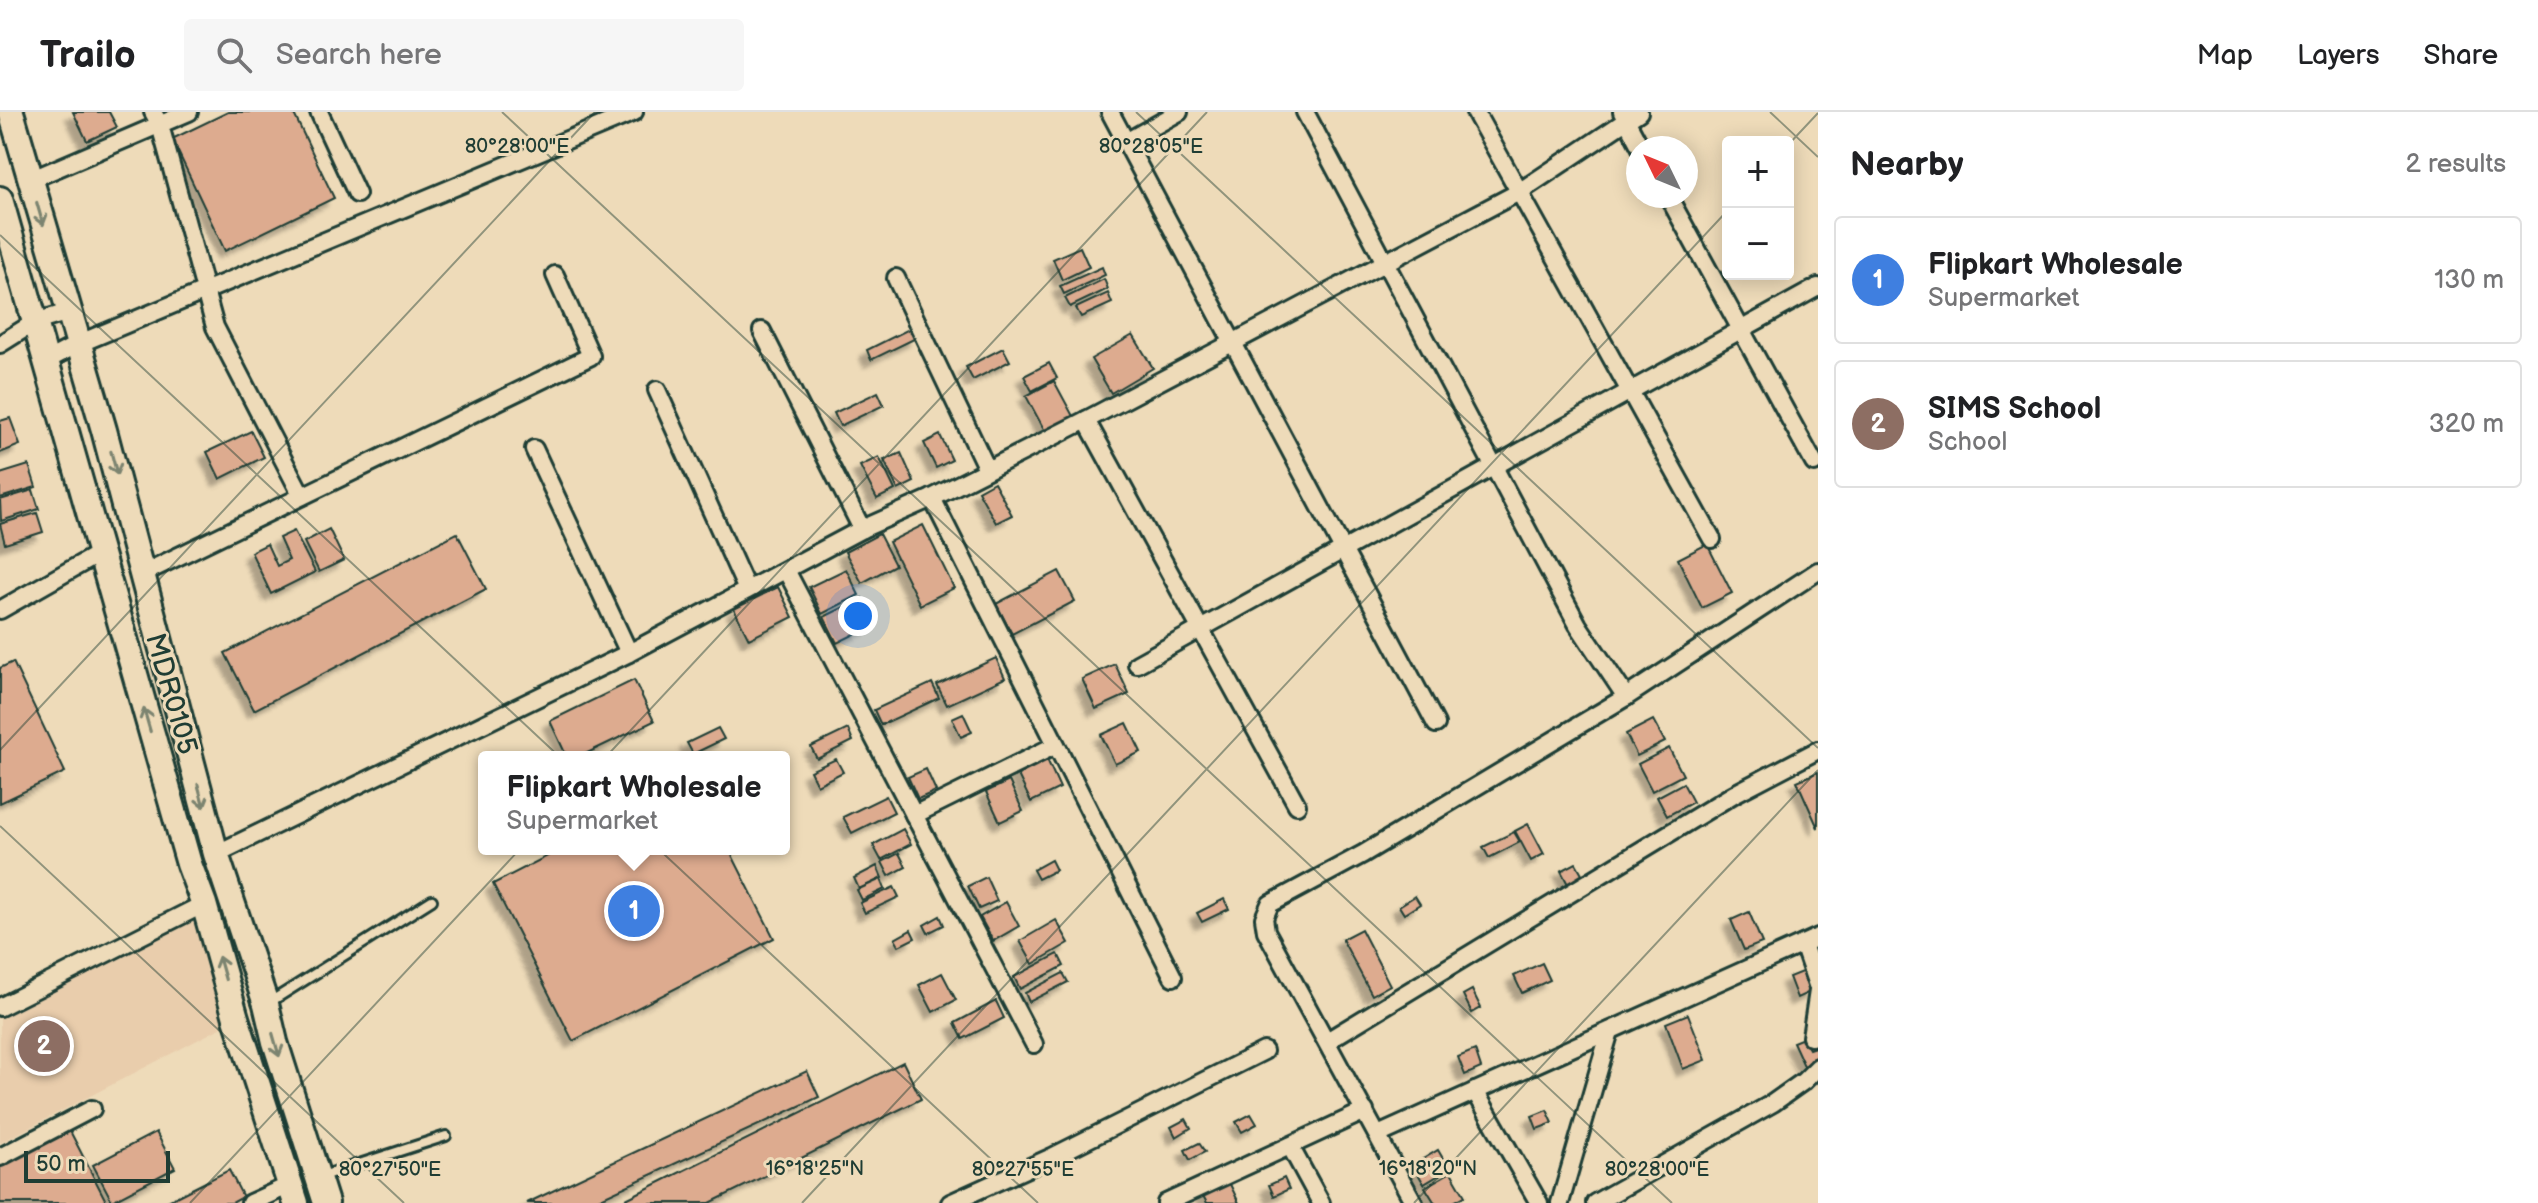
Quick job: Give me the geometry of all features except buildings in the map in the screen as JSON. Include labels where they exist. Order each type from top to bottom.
[{"type":"main road","name":"MDR0105","points":[[11,112],[144,573],[216,854],[266,1004],[326,1203]]},
{"type":"main road","name":"MDR0105","points":[[0,199],[189,864],[293,1194]]},
{"type":"street","points":[[30,180],[156,119],[189,112]]},
{"type":"street","points":[[319,112],[357,194]]},
{"type":"street","points":[[46,361],[78,344],[634,112]]},
{"type":"street","points":[[1110,112],[1436,724]]},
{"type":"street","points":[[1126,142],[1179,112]]},
{"type":"street","points":[[1305,112],[1578,625],[1626,697]]},
{"type":"street","points":[[1475,112],[1712,539]]},
{"type":"street","points":[[216,854],[629,653],[862,529],[932,498],[1086,420],[1519,192],[1629,114],[1637,136]]},
{"type":"street","points":[[156,119],[215,327],[302,496]]},
{"type":"street","points":[[1675,208],[1814,463]]},
{"type":"street","points":[[144,573],[591,356],[555,275]]},
{"type":"street","points":[[896,278],[987,469]]},
{"type":"street","points":[[1137,664],[1818,287]]},
{"type":"street","points":[[0,344],[35,322],[69,312]]},
{"type":"street","points":[[762,331],[862,529]]},
{"type":"street","points":[[657,390],[747,590]]},
{"type":"street","points":[[1086,420],[1297,805]]},
{"type":"street","points":[[534,449],[629,653]]},
{"type":"street","points":[[932,498],[1173,977]]},
{"type":"street","points":[[0,610],[100,553]]},
{"type":"street","points":[[786,570],[1034,1044]]},
{"type":"street","points":[[1414,1203],[1266,931],[1264,918],[1270,904],[1363,854],[1626,697],[1818,571]]},
{"type":"street","points":[[914,815],[1056,745]]},
{"type":"street","points":[[1327,1041],[1734,794],[1818,750]]},
{"type":"street","points":[[0,1007],[204,904]]},
{"type":"street","points":[[1378,1135],[1811,941],[1818,990],[1811,1037]]},
{"type":"street","points":[[1560,1203],[1610,1031]]},
{"type":"street","points":[[950,1203],[1052,1157],[1264,1051]]},
{"type":"street","points":[[1595,1203],[1773,1103],[1818,1067]]},
{"type":"street","points":[[1475,1091],[1539,1203]]},
{"type":"street","points":[[0,1157],[92,1109]]},
{"type":"street","points":[[1166,1203],[1365,1111]]},
{"type":"street","points":[[1290,1146],[1321,1203]]},
{"type":"street","points":[[250,1203],[293,1194]]},
{"type":"lane","points":[[266,1004],[432,900]]},
{"type":"lane","points":[[318,1178],[446,1136]]},
{"type":"shaded area","points":[[187,904],[230,1023],[0,1143],[0,997]]},
{"type":"place","name":"Flipkart Wholesale","points":[[634,911]]},
{"type":"place","name":"SIMS School","points":[[44,1046]]}]
